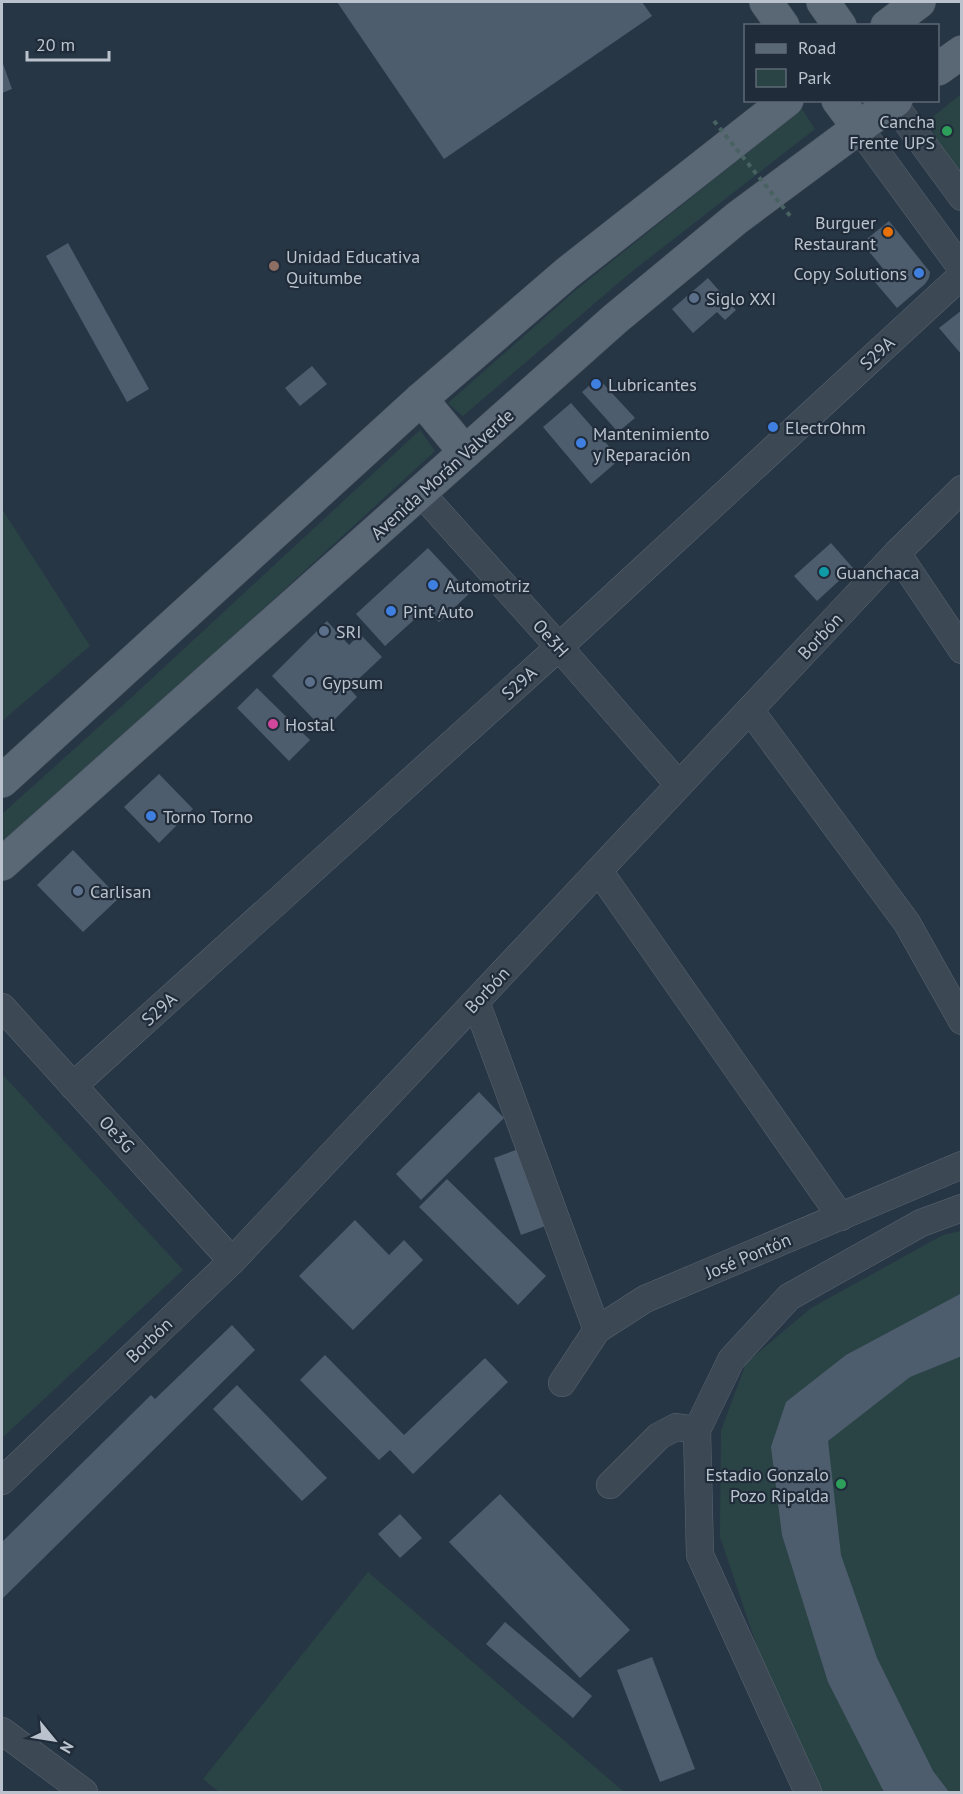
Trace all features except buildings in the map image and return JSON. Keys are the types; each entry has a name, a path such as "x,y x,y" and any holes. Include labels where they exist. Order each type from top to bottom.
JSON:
{"main road":[{"path":"766,2 782,24"},
{"path":"823,2 839,24"},
{"path":"890,24 919,2"},
{"path":"939,68 962,52"},
{"path":"2,781 421,399 567,273 785,102"},
{"path":"840,102 860,128"},
{"name":"Avenida Morán Valverde","path":"2,864 615,319 737,218 892,102"},
{"path":"421,399 465,452"}],"street":[{"path":"894,102 962,197"},
{"path":"860,128 962,269"},
{"name":"S29A","path":"73,1086 559,647 962,275"},
{"name":"Borbón","path":"2,1481 231,1261 897,554 962,489"},
{"name":"Oe3H","path":"421,493 679,785"},
{"path":"897,554 962,650"},
{"path":"750,710 907,922 962,1022"},
{"path":"599,871 842,1217"},
{"path":"476,1002 597,1330"},
{"name":"Oe3G","path":"2,1007 231,1261"},
{"name":"José Pontón","path":"562,1383 597,1330 645,1299 962,1165"},
{"path":"808,1792 700,1555 697,1430 731,1360 789,1297 921,1223 962,1208"},
{"path":"610,1485 659,1436 675,1427 697,1430"},
{"path":"2,1731 84,1792"}],"path":[{"path":"714,121 790,217"}],"green space":[{"name":"Cancha Frente UPS","path":"961,94 961,179 937,142 929,120"},
{"path":"802,109 815,129 630,273 463,416 448,403 576,290"},
{"path":"420,430 435,451 2,849 2,814"},
{"path":"2,509 90,646 2,721"},
{"path":"2,1074 183,1270 2,1438"},
{"name":"Estadio Gonzalo Pozo Ripalda","path":"961,1231 961,1792 819,1792 780,1715 720,1537 721,1431 746,1363 811,1308 943,1235"},
{"path":"368,1572 624,1792 219,1792 203,1779"}],"place":[{"name":"Cancha Frente UPS","path":"947,131"},
{"name":"Burguer Restaurant","path":"888,232"},
{"name":"Unidad Educativa Quitumbe","path":"274,266"},
{"name":"Copy Solutions","path":"919,273"},
{"name":"Siglo XXI","path":"694,298"},
{"name":"Lubricantes","path":"596,384"},
{"name":"ElectrOhm","path":"773,427"},
{"name":"Mantenimiento y Reparación","path":"581,443"},
{"name":"Guanchaca","path":"824,572"},
{"name":"Automotriz","path":"433,585"},
{"name":"Pint Auto","path":"391,611"},
{"name":"SRI","path":"324,631"},
{"name":"Gypsum","path":"310,682"},
{"name":"Hostal","path":"273,724"},
{"name":"Torno Torno","path":"151,816"},
{"name":"Carlisan","path":"78,891"},
{"name":"Estadio Gonzalo Pozo Ripalda","path":"841,1484"}]}
